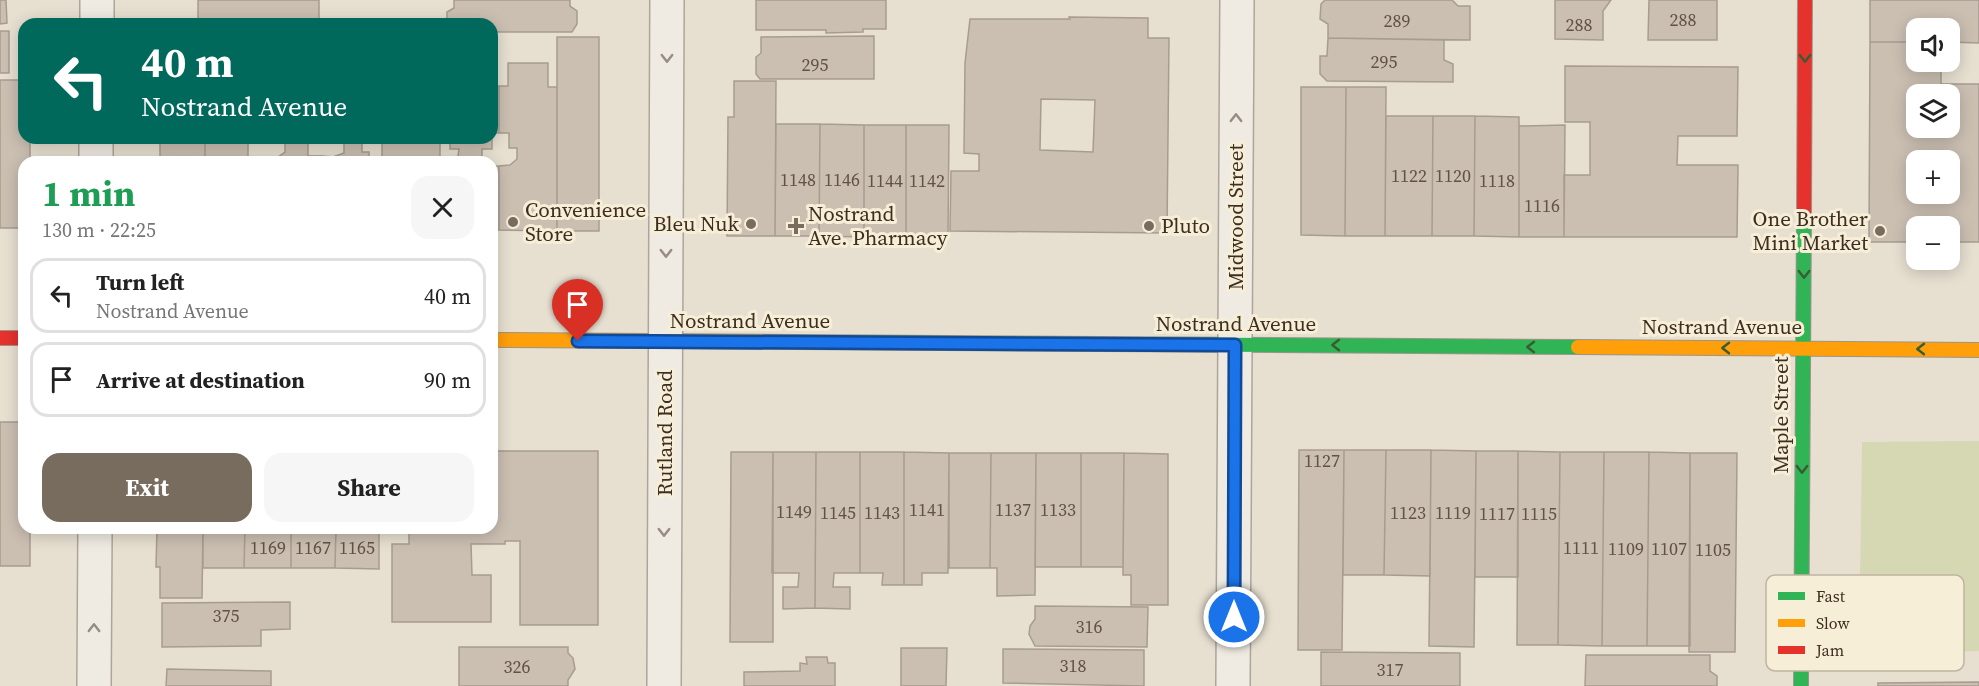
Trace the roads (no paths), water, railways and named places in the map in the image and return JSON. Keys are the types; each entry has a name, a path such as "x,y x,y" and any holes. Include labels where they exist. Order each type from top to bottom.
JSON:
{"main road":[{"name":"Maple Street","path":"1802,575 1805,0"},
{"path":"0,338 18,338"},
{"name":"Nostrand Avenue","path":"498,340 1979,350"},
{"name":"Maple Street","path":"1801,671 1801,686"}],"street":[{"path":"97,0 97,18"},
{"name":"Rutland Road","path":"664,686 667,0"},
{"name":"Midwood Street","path":"1233,686 1237,0"},
{"path":"94,686 95,534"}],"place":[{"name":"Convenience Store","path":"513,222"},
{"name":"Bleu Nuk","path":"751,224"},
{"name":"Nostrand Ave. Pharmacy","path":"796,226"},
{"name":"Pluto","path":"1149,226"},
{"name":"One Brother Mini Market","path":"1880,231"}]}
